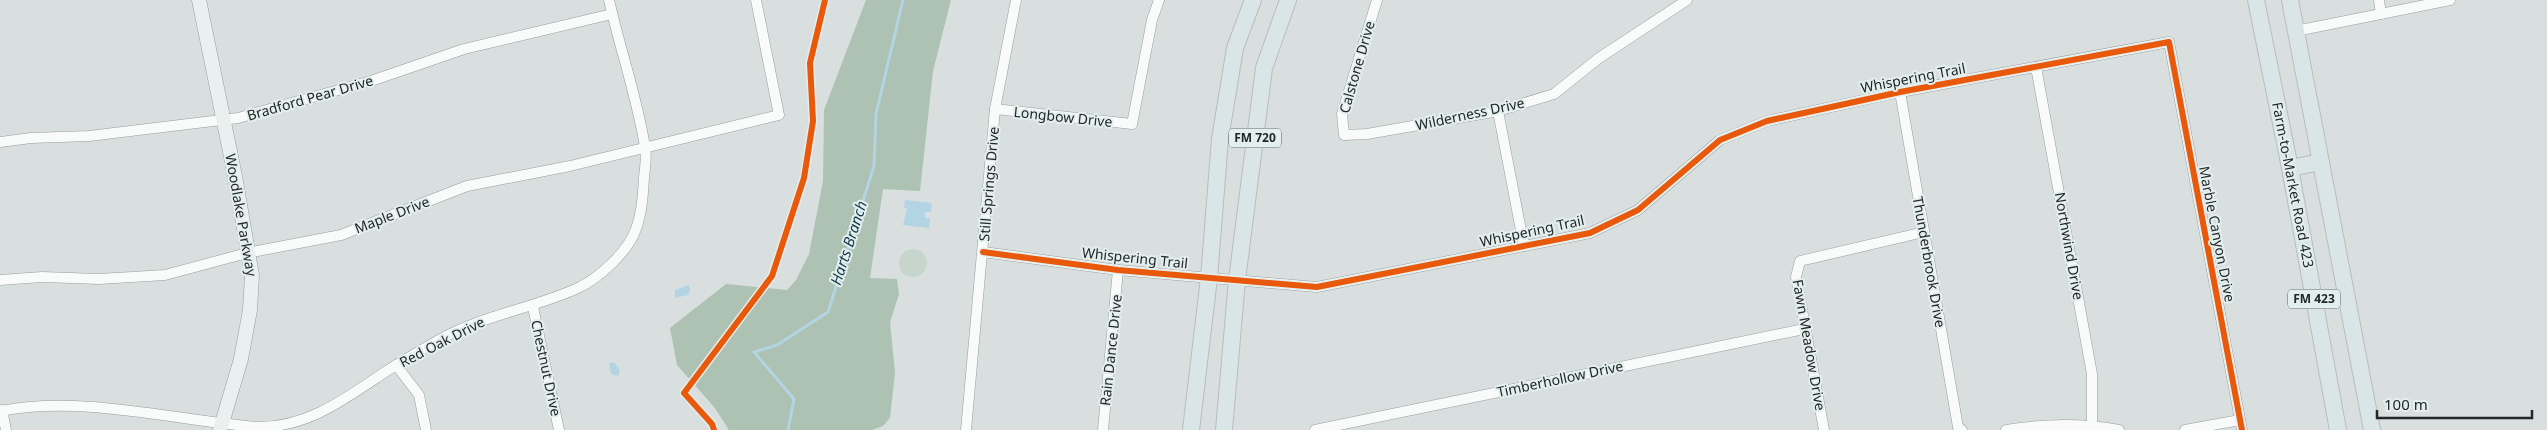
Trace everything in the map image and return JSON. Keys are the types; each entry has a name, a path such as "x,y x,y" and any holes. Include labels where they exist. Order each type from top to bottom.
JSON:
{"main road":[{"path":"1191,430 1209,278 1220,139 1235,48 1253,0"},
{"name":"FM 720","path":"1224,430 1237,280 1264,68 1288,0"},
{"name":"Farm-to-Market Road 423","path":"2256,0 2290,168 2338,430"},
{"name":"FM 423","path":"2290,0 2372,430"},
{"path":"2290,168 2321,162"}],"street":[{"name":"Woodlake Parkway","path":"199,0 235,176 252,275 250,310 241,359 221,427"},
{"name":"Red Oak Drive","path":"1,411 54,406 118,410 221,427 273,428 310,418 330,408 396,365 466,326 505,312 532,306 580,287 608,265 626,245 635,232 642,205 646,149 609,0"},
{"name":"Maple Drive","path":"0,280 42,276 99,279 165,275 247,254 341,235 467,186 646,149 779,115 756,0"},
{"name":"Still Springs Drive","path":"966,430 995,109 1016,0"},
{"name":"Longbow Drive","path":"995,109 1132,124 1152,20 1159,0"},
{"name":"Calstone Drive","path":"1344,135 1342,114 1377,0"},
{"path":"2379,0 2381,14"},
{"path":"2296,30 2450,0"},
{"name":"Wilderness Drive","path":"1344,135 1367,134 1498,111 1554,94 1598,58 1687,1"},
{"name":"Bradford Pear Drive","path":"0,142 89,136 238,118 371,81 464,49 612,14"},
{"name":"Whispering Trail","path":"983,252 1118,270 1317,287 1590,233 1638,210 1720,140 1767,121 1900,92 2169,42"},
{"name":"Marble Canyon Drive","path":"2169,42 2241,425"},
{"name":"Northwind Drive","path":"2036,67 2092,374 2092,425"},
{"name":"Thunderbrook Drive","path":"1900,92 1958,427 1962,430"},
{"path":"1498,111 1524,246"},
{"name":"Fawn Meadow Drive","path":"1824,430 1796,277 1800,261 1924,232"},
{"name":"Rain Dance Drive","path":"1103,430 1118,270"},
{"name":"Chestnut Drive","path":"532,306 559,430"},
{"name":"Timberhollow Drive","path":"1315,430 1804,329"},
{"path":"396,365 419,395 426,430"},
{"path":"1,411 6,430"},
{"path":"2006,430 2028,427 2092,425 2119,430"},
{"path":"2185,430 2241,425"}],"shaded area":[{"path":"913,249 923,253 927,263 923,273 913,277 903,273 899,263 903,253"}],"green space":[{"path":"866,0 951,0 933,71 920,191 883,189 870,278 897,279 899,294 890,322 895,373 890,418 883,426 872,430 729,430 714,407 677,365 670,328 726,284 787,290 796,280 809,254 823,181 824,110"}],"water":[{"path":"905,200 932,203 931,212 925,212 925,218 930,218 929,228 903,225 907,208 904,208"},
{"path":"689,285 688,295 675,298 675,290"},
{"path":"611,362 615,363 620,371 618,376 611,374 609,364"}],"waterway":[{"name":"Harts Branch","path":"788,430 794,399 754,352 777,345 828,312 874,166 876,114 903,0"}],"cycle path":[{"path":"714,430 712,424 684,393 772,276 804,178 813,121 810,63 825,0"},
{"path":"983,252 1118,270 1317,287 1590,233 1638,210 1720,140 1767,121 1900,92 2169,42 2242,430"}]}
